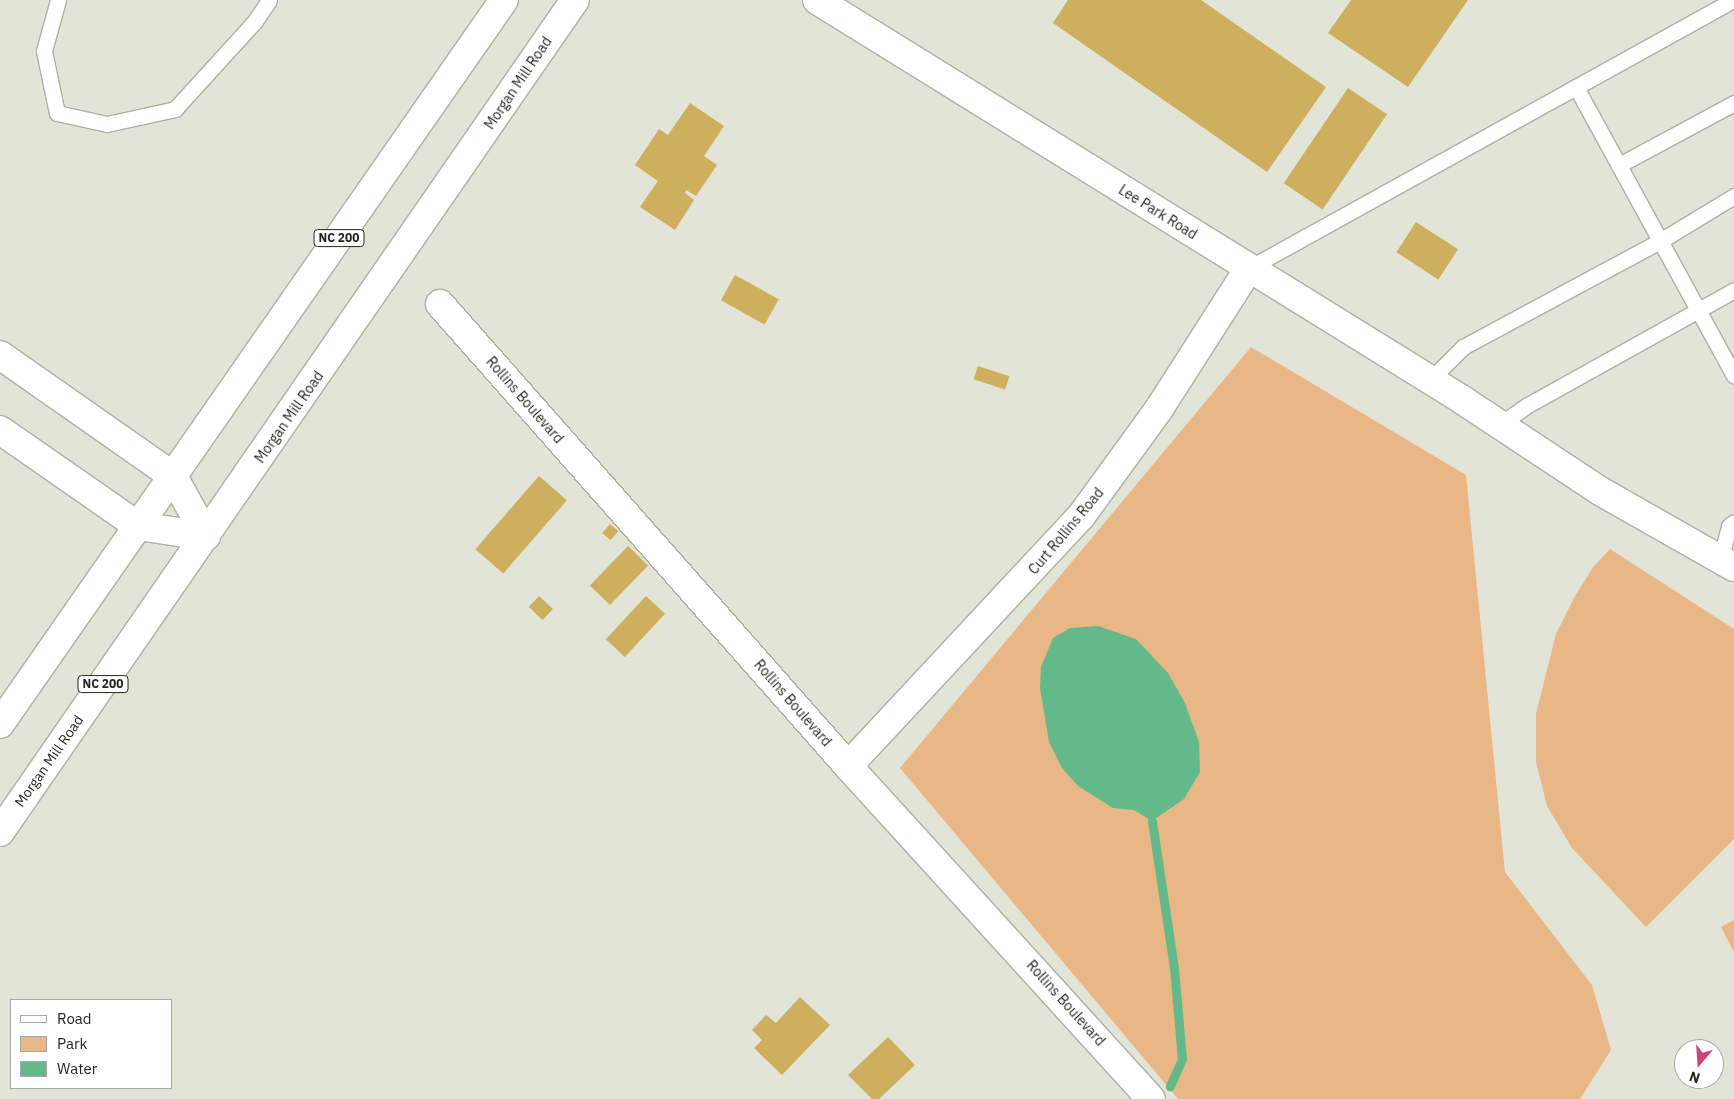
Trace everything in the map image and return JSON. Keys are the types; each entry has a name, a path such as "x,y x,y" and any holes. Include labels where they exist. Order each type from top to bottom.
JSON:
{"main road":[{"name":"NC 200","path":"0,724 504,0"},
{"name":"Morgan Mill Road","path":"0,832 575,0"},
{"name":"Lee Park Road","path":"817,0 1430,380 1600,491 1727,564"},
{"name":"Curt Rollins Road","path":"848,766 1082,515 1159,409 1250,268"},
{"name":"Rollins Boulevard","path":"440,304 848,766 1151,1099"},
{"path":"0,355 173,476 206,536"},
{"path":"0,430 138,526 206,536"}],"lane":[{"path":"58,0 44,51 57,113 107,124 176,109 255,20 269,0"},
{"path":"1250,268 1733,0"},
{"path":"1576,87 1734,376"},
{"path":"1619,165 1734,103"},
{"path":"1430,380 1463,347 1660,241 1734,196"},
{"path":"1499,425 1526,406 1734,290"},
{"path":"1727,564 1729,526 1734,522"}],"green space":[{"path":"1251,347 1466,475 1505,872 1592,985 1611,1050 1580,1099 1178,1099 900,768"},
{"path":"1610,549 1734,629 1734,839 1646,927 1572,848 1547,806 1536,762 1536,714 1556,634 1575,596 1594,566"},
{"path":"1734,920 1734,952 1721,927"}],"water":[{"path":"1098,626 1136,639 1168,673 1185,703 1199,742 1200,772 1184,799 1152,821 1134,810 1113,808 1078,786 1062,768 1049,742 1040,688 1041,667 1053,638 1070,628"}],"building":[{"path":"1068,0 1201,0 1326,87 1267,172 1053,23"},
{"path":"1351,0 1468,0 1408,87 1328,33"},
{"path":"1348,88 1387,114 1323,210 1284,183"},
{"path":"690,103 724,126 704,156 717,165 696,196 686,190 685,193 694,200 675,230 640,207 658,181 635,165 659,129 668,135"},
{"path":"1416,222 1458,249 1438,279 1396,252"},
{"path":"735,275 779,299 765,325 721,300"},
{"path":"978,366 1009,376 1005,390 974,379"},
{"path":"539,476 567,500 503,573 475,549"},
{"path":"610,524 618,531 610,540 602,533"},
{"path":"628,546 648,565 610,605 590,586"},
{"path":"539,596 553,609 543,620 529,607"},
{"path":"646,596 665,614 625,657 606,639"},
{"path":"800,997 830,1025 782,1075 754,1048 762,1040 752,1030 766,1015 776,1023"},
{"path":"888,1037 915,1065 879,1099 872,1099 848,1075"}],"waterway":[{"path":"1152,821 1174,968 1182,1059 1170,1086"}]}
